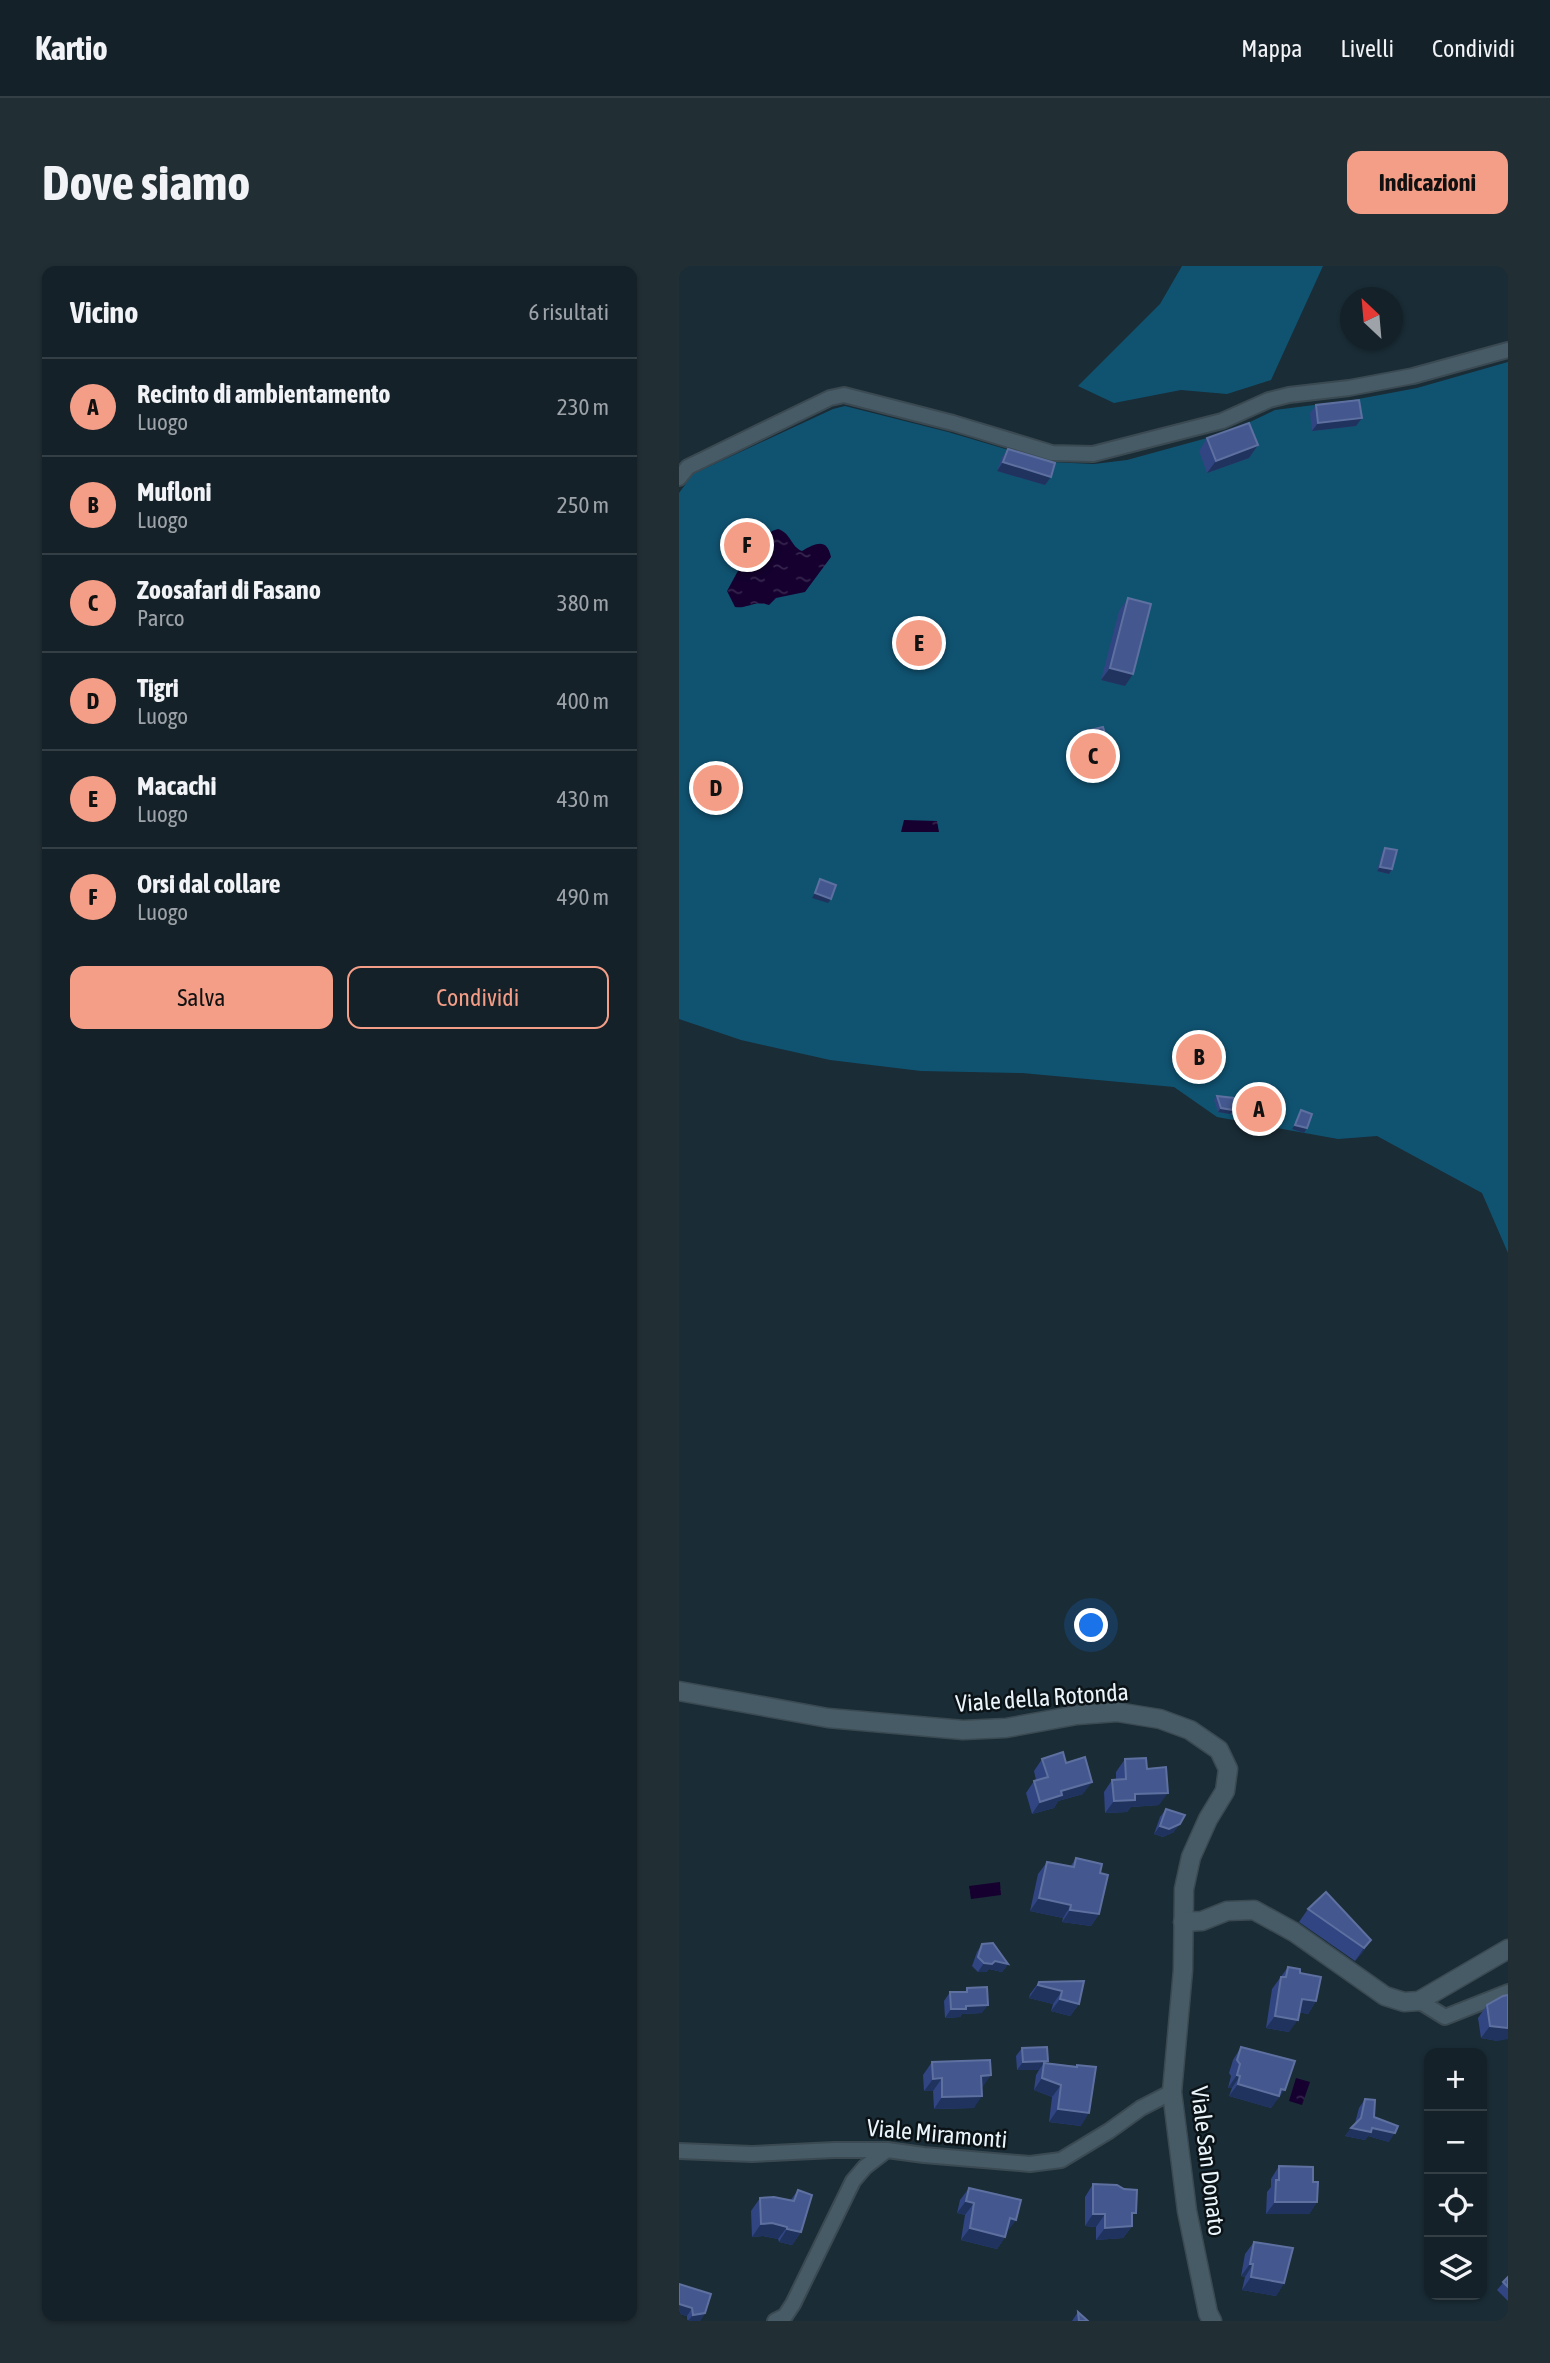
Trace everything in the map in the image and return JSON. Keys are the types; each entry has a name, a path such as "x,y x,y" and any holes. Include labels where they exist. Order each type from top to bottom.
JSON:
{"street":[{"path":"679,478 688,467 829,398 845,395 953,423 1052,453 1093,454 1222,421 1269,400 1413,376 1508,350"},
{"name":"Viale della Rotonda","path":"679,1691 817,1716 963,1730 1006,1728 1077,1715 1117,1712 1160,1719 1190,1730 1219,1750 1229,1769 1225,1791 1208,1819 1191,1857 1184,1889 1183,1922"},
{"path":"1183,1922 1202,1921 1227,1911 1254,1910 1294,1932 1385,1996 1404,2002 1419,2001 1508,1949"},
{"name":"Viale San Donato","path":"1183,1922 1183,1970 1172,2092 1187,2211 1208,2313 1212,2321"},
{"path":"1419,2001 1445,2017 1508,1992"},
{"name":"Viale Miramonti","path":"679,2151 752,2154 887,2150 1030,2164 1061,2160 1141,2108 1172,2092"},
{"path":"775,2321 785,2316 793,2304 853,2181 865,2167 887,2150"}],"shaded area":[{"path":"1182,266 1323,266 1271,380 1227,394 1181,390 1114,403 1078,386 1160,304"},
{"path":"1508,362 1508,1253 1482,1193 1377,1136 1338,1139 1217,1117 1174,1087 1022,1073 921,1071 830,1060 741,1040 679,1019 679,493 693,474 833,409 845,406 948,432 1049,462 1094,464 1127,460 1229,432 1275,410 1417,388"}],"water":[{"path":"778,529 786,534 798,549 802,551 820,544 827,547 831,557 805,592 776,598 769,605 759,603 735,607 727,591 746,556 761,546 772,531"},
{"path":"904,820 937,821 939,832 901,832"},
{"path":"1000,1882 1001,1895 971,1899 969,1886"},
{"path":"1296,2078 1310,2082 1302,2105 1289,2101"}],"building":[{"path":"1359,400 1362,418 1318,423 1316,405"},
{"path":"1249,423 1258,445 1216,461 1207,438"},
{"path":"1008,449 1055,463 1051,477 1003,462"},
{"path":"1128,598 1151,604 1133,674 1110,668"},
{"path":"1103,727 1110,750 1089,756 1082,732"},
{"path":"1385,848 1397,850 1392,869 1380,867"},
{"path":"820,879 836,885 831,899 815,893"},
{"path":"1217,1096 1234,1098 1233,1110 1221,1108"},
{"path":"1301,1110 1312,1114 1307,1128 1295,1125"},
{"path":"1063,1752 1066,1763 1085,1757 1092,1782 1061,1791 1062,1795 1040,1802 1034,1781 1048,1777 1042,1759"},
{"path":"1146,1758 1147,1769 1166,1767 1168,1793 1135,1794 1135,1800 1114,1801 1112,1780 1126,1779 1125,1759"},
{"path":"1166,1809 1185,1815 1180,1824 1169,1829 1160,1826"},
{"path":"1076,1858 1102,1864 1100,1873 1108,1875 1099,1914 1070,1910 1071,1905 1039,1898 1047,1862 1074,1867"},
{"path":"1326,1892 1371,1940 1364,1948 1308,1909"},
{"path":"993,1943 1008,1964 995,1961 992,1964 984,1963 978,1957 982,1944"},
{"path":"1288,1967 1300,1969 1300,1973 1321,1977 1316,2001 1302,1999 1298,2020 1275,2016 1281,1977 1286,1977"},
{"path":"1084,1981 1079,2004 1060,1999 1062,1991 1038,1985 1039,1982"},
{"path":"987,1987 988,2005 951,2009 950,1992 967,1992 967,1988"},
{"path":"1508,1995 1508,2028 1490,2026 1487,2005"},
{"path":"1047,2047 1048,2061 1023,2062 1022,2048"},
{"path":"1241,2047 1295,2061 1285,2090 1281,2089 1279,2096 1238,2084 1240,2064 1237,2060"},
{"path":"990,2060 991,2075 981,2076 982,2096 942,2097 942,2078 933,2079 932,2062"},
{"path":"1044,2063 1096,2067 1089,2113 1058,2109 1061,2085 1042,2078"},
{"path":"1365,2099 1375,2100 1374,2117 1398,2126 1395,2133 1372,2128 1371,2132 1351,2128 1361,2118"},
{"path":"1279,2166 1313,2167 1313,2182 1318,2182 1317,2202 1275,2202"},
{"path":"1093,2184 1117,2185 1124,2189 1137,2190 1136,2213 1132,2213 1132,2226 1105,2228 1105,2214 1093,2214"},
{"path":"969,2188 1021,2200 1016,2220 1010,2218 1005,2237 970,2228 974,2203 966,2201"},
{"path":"798,2190 812,2195 801,2232 772,2223 761,2224 760,2198 774,2197 794,2201"},
{"path":"1254,2242 1293,2248 1284,2283 1251,2277 1253,2264 1250,2264"},
{"path":"679,2284 711,2294 705,2313 693,2315 692,2308 679,2304"},
{"path":"1078,2312 1088,2321 1079,2321"}],"place":[{"name":"Orsi dal collare","path":"747,545"},
{"name":"Macachi","path":"919,643"},
{"name":"Zoosafari di Fasano","path":"1093,756"},
{"name":"Tigri","path":"716,788"},
{"name":"Mufloni","path":"1199,1057"},
{"name":"Recinto di ambientamento","path":"1259,1109"}]}
